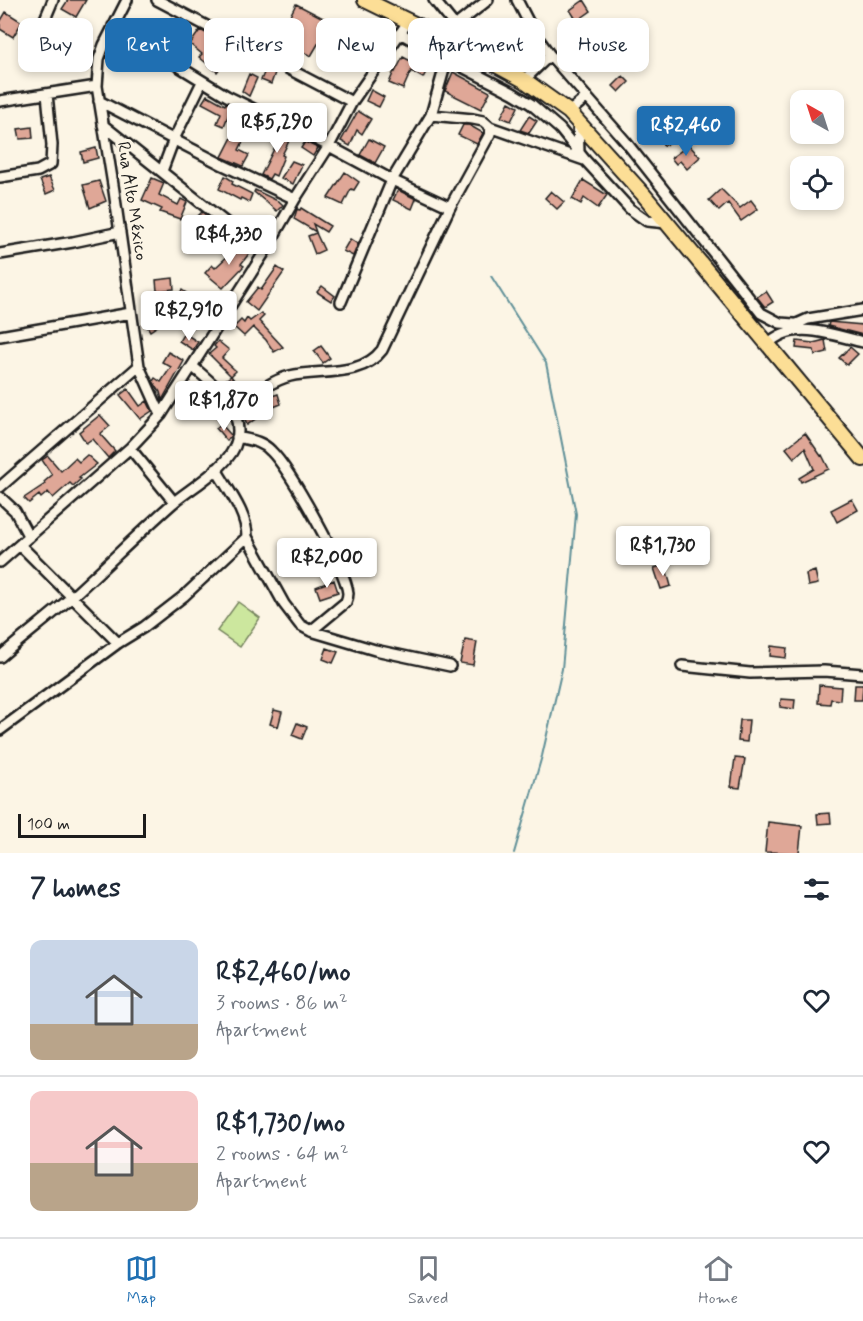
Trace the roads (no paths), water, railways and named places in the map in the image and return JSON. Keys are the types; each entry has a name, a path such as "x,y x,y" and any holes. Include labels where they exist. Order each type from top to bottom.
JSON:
{"main road":[{"path":"365,0 408,29"},
{"path":"509,72 524,80 574,117 652,205 863,459"}],"street":[{"path":"45,18 53,0"},
{"name":"Rua Alto México","path":"117,18 127,0"},
{"path":"157,0 352,102"},
{"path":"465,18 488,0"},
{"path":"517,0 533,31 550,55 626,142 764,316 780,323 794,324"},
{"path":"433,1 448,18"},
{"path":"0,562 130,448 161,415 264,253 352,102 404,27 408,30"},
{"name":"Rua Alto México","path":"105,45 99,59 97,86 139,366 161,415"},
{"path":"524,80 550,55"},
{"path":"186,72 392,180 450,207"},
{"path":"341,302 392,180 431,116 443,72"},
{"path":"472,72 513,93 561,129 582,157 637,216 646,221 667,223"},
{"path":"162,171 174,139 202,82"},
{"path":"0,101 97,86"},
{"path":"0,177 38,171 51,164 52,145 47,94"},
{"path":"582,157 574,117 587,97"},
{"path":"99,101 295,198"},
{"path":"431,116 483,121 490,127 582,157"},
{"path":"103,125 264,253"},
{"path":"234,410 279,380 290,376 350,369 376,357 394,327 450,207 488,140 490,127"},
{"path":"652,205 666,193"},
{"path":"0,254 120,232"},
{"path":"690,250 704,241"},
{"path":"767,344 794,324 808,319 863,310"},
{"path":"0,336 131,313"},
{"path":"784,333 807,331 863,342"},
{"path":"0,487 139,366"},
{"path":"0,657 73,596 174,502 216,469 230,453 237,437 234,410 217,388 192,366"},
{"path":"237,437 256,441 272,451 298,489 327,542 345,582 348,596 346,602 311,630"},
{"path":"130,448 174,502"},
{"path":"216,469 238,507 247,528 247,537 284,604 300,625 375,650 450,666"},
{"path":"0,497 15,512 29,537"},
{"path":"0,730 184,596 247,537"},
{"path":"20,545 118,643"},
{"path":"682,666 750,673 824,671 863,674"}],"waterway":[{"path":"491,276 546,363 576,514 562,669 542,756 514,853"}]}
